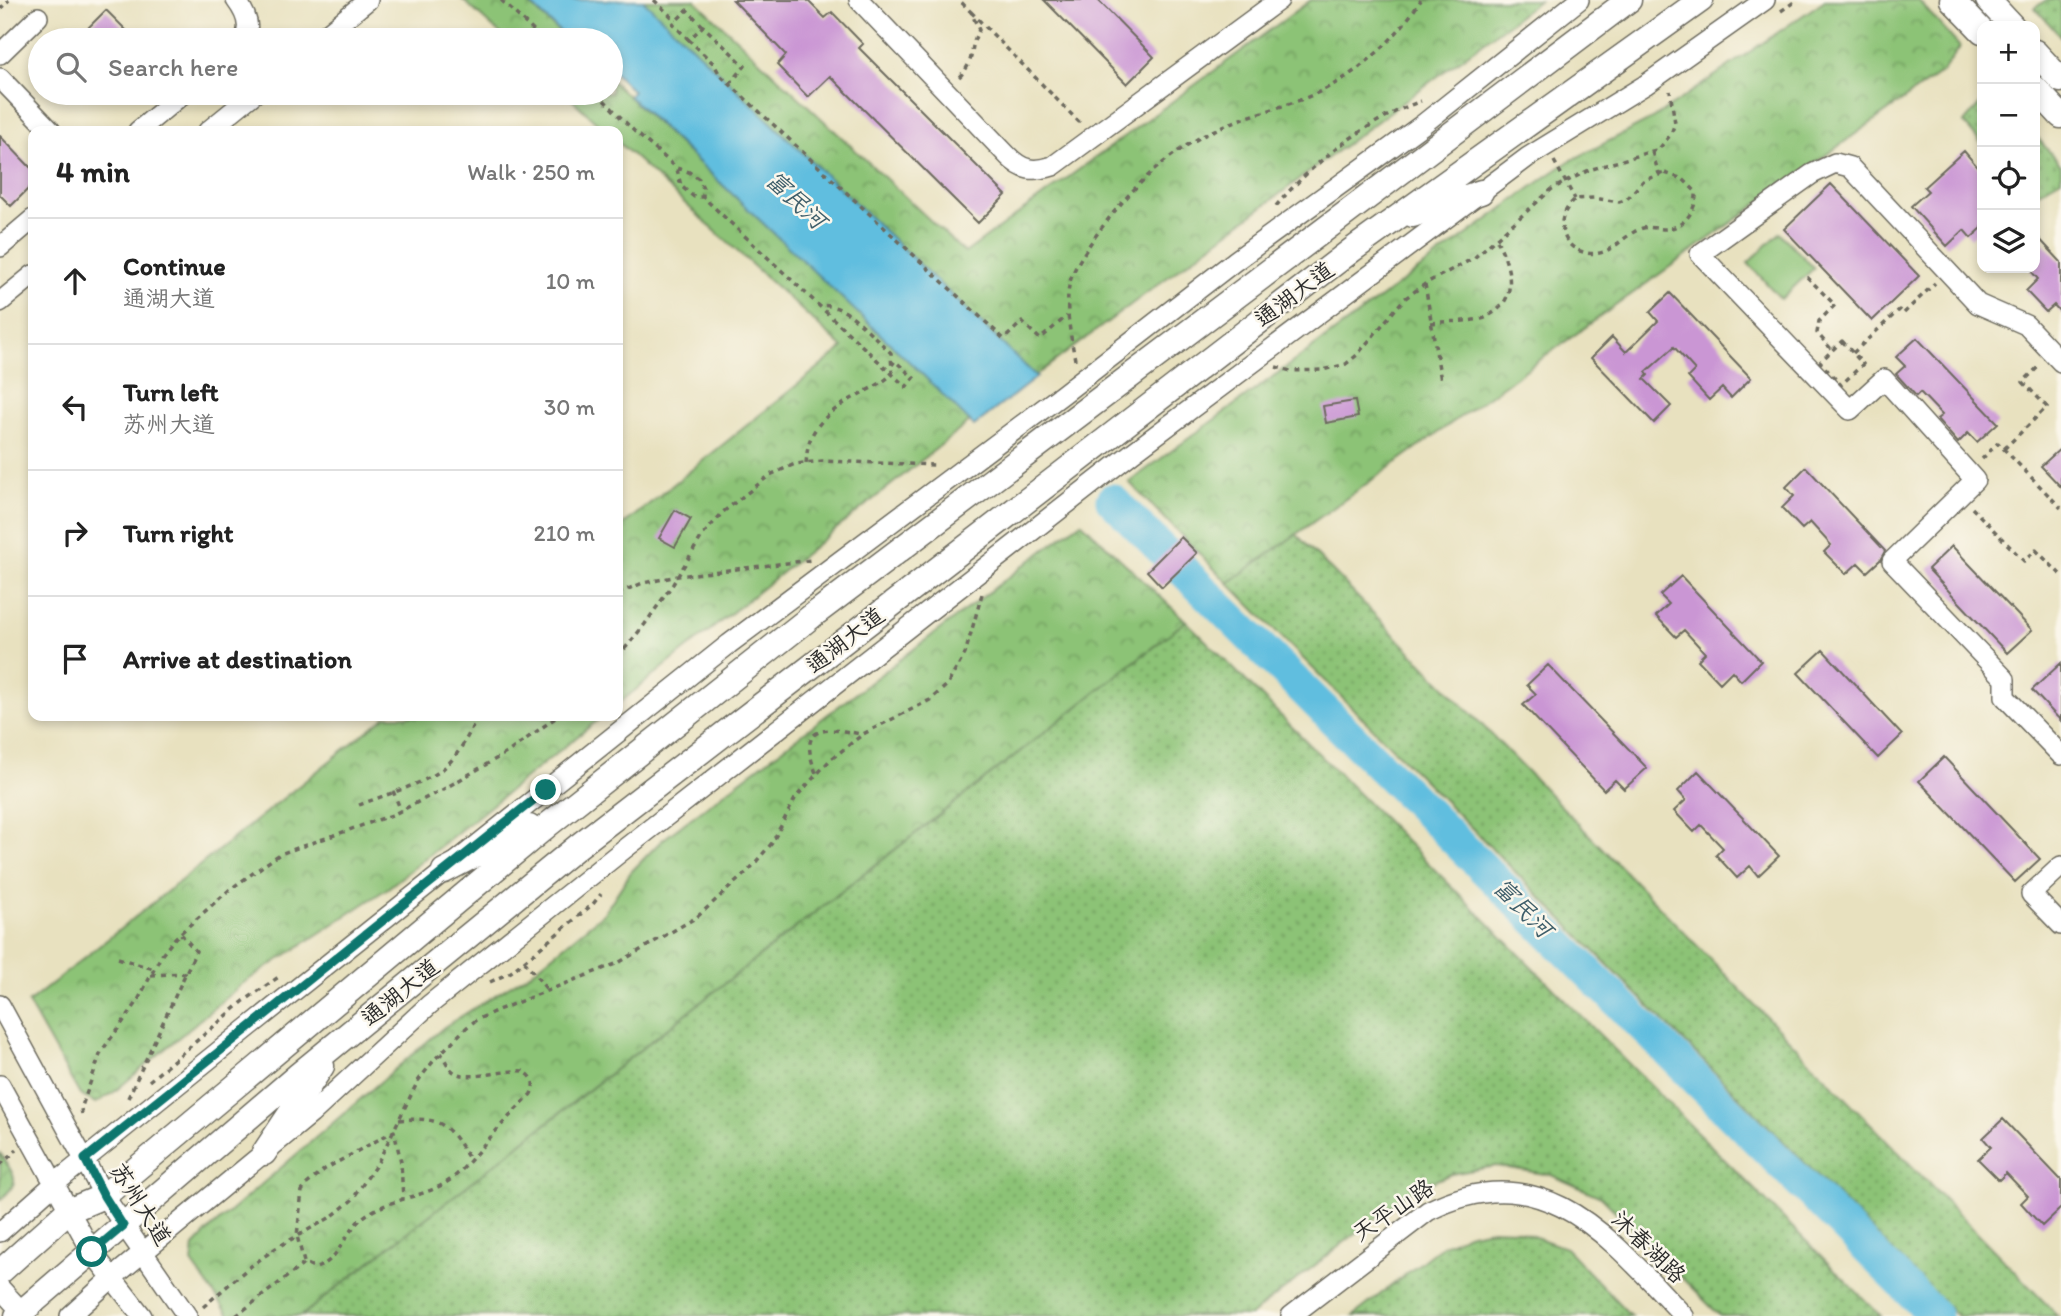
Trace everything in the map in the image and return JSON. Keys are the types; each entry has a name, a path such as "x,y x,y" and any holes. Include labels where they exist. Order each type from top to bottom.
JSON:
{"main road":[{"path":"1574,40 1604,0"},
{"name":"通湖大道","path":"0,1272 68,1212 104,1196 574,804 822,608 1629,0"},
{"name":"通湖大道","path":"19,1314 339,1042 577,847 1090,449 1389,223 1701,0"},
{"path":"1952,0 1977,26"},
{"path":"1988,0 2007,21"},
{"path":"2040,57 2061,80"},
{"path":"2040,94 2061,117"},
{"path":"1389,223 1481,192"},
{"path":"444,871 574,804"},
{"path":"264,1153 339,1042"}],"street":[{"path":"236,0 244,11 248,28"},
{"path":"334,28 368,0"},
{"path":"859,0 1018,166 1030,171 1053,166 1279,0"},
{"path":"0,1231 85,1159 729,644 1063,394 1235,261 1422,125 1579,0"},
{"path":"70,1316 354,1076 429,1005 633,841 1132,453 1528,157 1645,85 1765,0"},
{"path":"0,54 38,17"},
{"path":"0,78 46,126"},
{"path":"144,126 169,105"},
{"path":"214,126 240,105"},
{"path":"2057,358 2026,326 2012,317 1978,304 1850,167 1835,163 1812,174 1700,254 1850,410 1884,379 1975,480 1892,561 2005,679 2005,697 2061,755"},
{"path":"0,247 28,223"},
{"path":"0,302 28,279"},
{"path":"2061,866 2031,894 2061,925"},
{"name":"苏州大道","path":"0,1004 104,1196 142,1253 195,1312"},
{"path":"0,1085 92,1252 142,1316"},
{"path":"172,1139 194,1165"},
{"name":"天平山路","path":"1291,1316 1399,1231 1450,1200 1468,1195 1514,1192 1559,1204 1574,1217"},
{"name":"天平山路","path":"1310,1316 1424,1226 1445,1214 1469,1207 1514,1203 1574,1217"},
{"name":"沐春湖路","path":"1574,1217 1668,1316"},
{"name":"沐春湖路","path":"1574,1217 1621,1251 1684,1316"},
{"path":"0,1288 19,1314"}],"path":[{"path":"0,9 9,0"},
{"path":"501,0 530,28"},
{"path":"654,0 676,21"},
{"path":"959,0 1093,136"},
{"path":"1076,365 1068,316 1069,285 1077,264 1101,228 1136,186 1170,156 1217,129 1301,100 1340,81 1386,44 1421,0"},
{"path":"730,84 745,66 687,10 673,24 714,64 720,75 1004,339 1022,322 1040,339 1068,316"},
{"path":"944,90 971,62 972,42 979,30 971,12"},
{"path":"689,40 702,26"},
{"path":"1268,365 1291,372 1324,370 1346,364 1357,355 1404,299 1425,284 1474,258 1530,207 1565,182 1589,170 1652,152 1666,142 1675,123 1670,91"},
{"path":"609,105 677,169 690,172 699,179 703,197"},
{"path":"1652,152 1659,174"},
{"path":"1552,157 1575,199"},
{"path":"677,169 681,186 694,197 703,197 906,387 914,378 895,361 892,365"},
{"path":"1659,174 1675,175 1691,185 1696,192 1694,210 1675,227 1642,228 1606,251 1587,254 1568,244 1562,229 1567,206 1575,199 1594,198 1619,202 1627,199 1644,180 1659,174"},
{"path":"1431,323 1484,318 1506,300 1509,273 1506,258 1496,240"},
{"path":"1853,353 1899,310 1903,314 1947,272"},
{"path":"1807,277 1835,305 1819,321 1817,333 1832,350"},
{"path":"1425,284 1441,381"},
{"path":"806,463 809,441 830,414 881,384 892,374 891,353 850,316 828,304 818,306"},
{"path":"1842,341 1863,363 1840,385 1819,362 1832,350 1842,341"},
{"path":"2004,449 2047,407 2024,382 2057,358"},
{"path":"1968,472 1998,443 2061,508"},
{"path":"623,651 645,624 702,536 723,512 769,475 794,464 822,461 945,465"},
{"path":"1959,495 2024,561 2036,550 2061,575"},
{"path":"623,591 643,583 678,576 806,559 821,561"},
{"path":"195,1312 247,1269 331,1217 352,1200 378,1162 418,1081 441,1053 476,1020 618,963 697,917 748,870 772,843 796,797 816,774 863,734 930,700 947,685 965,654 984,587"},
{"path":"359,805 434,775 444,768 467,739 476,721"},
{"path":"84,1122 81,1109 102,1052 136,1004 161,956 180,933 229,890 280,855 401,811 443,790 508,752 551,721"},
{"path":"816,774 809,752 811,740 816,734 823,730 836,730 863,734"},
{"path":"394,792 401,811"},
{"path":"128,1098 196,951 180,933"},
{"path":"118,958 154,969"},
{"path":"524,961 548,991"},
{"path":"151,975 186,973"},
{"path":"394,1131 325,1169 302,1191 297,1236 305,1263 316,1268 325,1265 359,1221 372,1211 450,1180 531,1094 535,1084 523,1071 457,1074 441,1053"},
{"path":"399,1120 432,1120 441,1123 452,1133 470,1160"},
{"path":"394,1131 401,1163 404,1200"},
{"path":"236,1316 305,1263"}],"green space":[{"path":"463,0 525,0 555,28 494,28"},
{"path":"630,0 695,0 965,253 1311,0 1540,0 1035,376"},
{"path":"1825,0 1918,0 1960,47 1942,72 1228,583 1129,482 1547,176 1568,162 1652,119"},
{"path":"2046,0 2058,0 2061,3 2061,37 2035,8"},
{"path":"623,91 972,420 623,700 623,525 843,348 623,147 623,126 601,126 578,105 623,105"},
{"path":"1977,108 1977,138 1964,123"},
{"path":"2040,141 2061,165 2061,179 2040,191"},
{"path":"1780,233 1814,268 1781,299 1748,263"},
{"path":"1081,522 1186,621 301,1316 230,1316 192,1263 194,1246 211,1228 444,1027 532,972 604,913 631,872 661,841"},
{"path":"1296,534 2058,1316 1957,1316 1228,583"},
{"path":"1186,621 1881,1316 1720,1316 1601,1197 1551,1175 1496,1166 1451,1174 1410,1191 1250,1316 301,1316"},
{"path":"380,721 597,721 388,888 242,984 114,1092 96,1103 80,1095 28,1003"},
{"path":"0,1152 12,1172 14,1182 0,1200"},
{"path":"1492,1229 1516,1230 1566,1248 1631,1316 1353,1316 1443,1245 1470,1233"}],"water":[{"path":"526,0 643,0 1037,377 974,426 629,96 633,91 623,81 623,28 556,28"}],"building":[{"path":"733,0 807,0 825,18 832,12 863,44 859,48 1006,195 978,223 830,76 808,97 777,65 786,55"},
{"path":"1044,0 1098,0 1154,57 1127,84"},
{"path":"106,10 124,28 88,28"},
{"path":"0,136 28,165 28,189 11,206 0,195"},
{"path":"1964,151 1977,166 1977,233 1971,238 1964,230 1947,246 1911,206 1928,191 1924,187"},
{"path":"1831,184 1919,276 1872,321 1784,229"},
{"path":"2040,239 2061,262 2061,313 2054,305 2046,312 2026,291 2038,279 2033,273 2040,273"},
{"path":"1670,293 1751,378 1731,398 1722,388 1709,400 1688,377 1695,370 1674,347 1646,372 1648,375 1644,379 1671,406 1654,423 1591,358 1612,337 1626,352 1658,321 1650,312"},
{"path":"1917,338 1998,423 1977,442 1968,433 1958,443 1937,419 1942,415 1920,392 1916,396 1896,374 1905,366 1896,357"},
{"path":"1355,401 1358,417 1326,423 1323,406"},
{"path":"2061,448 2061,487 2041,466"},
{"path":"1806,467 1885,551 1867,572 1858,563 1846,574 1824,552 1831,545 1810,522 1802,529 1782,508 1794,496 1786,487"},
{"path":"675,510 691,519 675,547 659,538"},
{"path":"1181,537 1197,553 1162,587 1147,571"},
{"path":"1952,546 2032,630 2007,653 1928,569"},
{"path":"1681,576 1761,661 1741,681 1732,671 1720,683 1698,660 1705,653 1684,630 1676,637 1656,616 1669,604 1660,595"},
{"path":"1823,650 1902,735 1878,758 1798,673"},
{"path":"2061,663 2061,721 2032,690"},
{"path":"1548,665 1647,768 1624,789 1615,780 1604,790 1523,705 1536,694 1527,685"},
{"path":"1944,757 2040,859 2015,882 1919,781"},
{"path":"1698,771 1779,856 1758,876 1750,866 1737,878 1716,855 1723,848 1701,825 1694,832 1674,811 1686,800 1678,791"},
{"path":"2003,1119 2061,1180 2061,1208 2042,1226 2021,1203 2028,1196 2006,1173 1999,1180 1978,1159 1991,1147 1983,1138"}],"waterway":[{"name":"富民河","path":"1112,500 1935,1316"}],"route":[{"path":"92,1252 123,1226 85,1159 546,790"}]}
